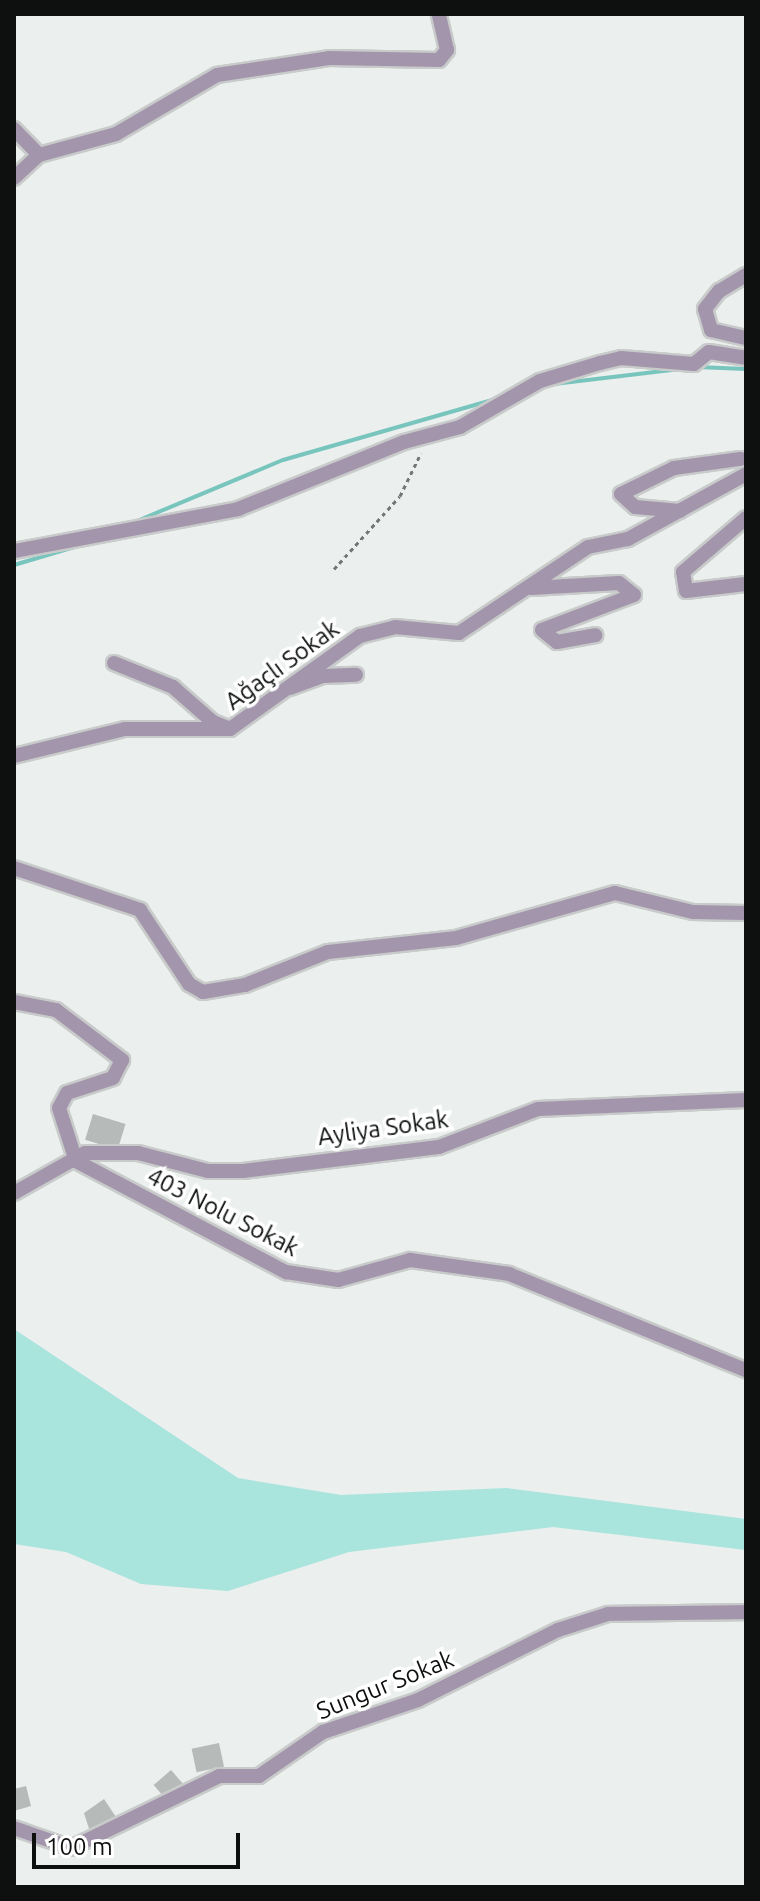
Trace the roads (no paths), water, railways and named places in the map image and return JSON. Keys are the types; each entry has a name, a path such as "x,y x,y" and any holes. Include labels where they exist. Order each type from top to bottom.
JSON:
{"street":[{"path":"14,178 39,155 116,134 217,75 329,58 439,60 447,50 439,14"},
{"path":"14,129 39,155"},
{"path":"746,275 719,291 705,309 711,330 746,338"},
{"path":"14,551 238,509 460,427 540,381 600,363 621,358 694,364 709,352 746,358"},
{"path":"729,480 743,456"},
{"path":"680,511 635,507 621,494 674,468 743,456"},
{"path":"523,589 588,547 628,539 729,480 746,474"},
{"path":"746,518 683,572 686,591 746,584"},
{"path":"523,589 559,581 619,583 634,595 542,630 557,642 595,635"},
{"name":"Ağaçlı Sokak","path":"14,756 125,729 230,729 324,656 377,627 434,626 459,633 523,589"},
{"path":"114,663 173,687 213,722 230,729"},
{"path":"278,693 323,676 356,675"},
{"path":"14,868 140,910 189,984 203,992 245,985 328,952 456,938 615,893 693,912 746,913"},
{"path":"14,1002 56,1010 122,1060 113,1078 67,1093 59,1108 76,1161"},
{"name":"Ayliya Sokak","path":"14,1193 76,1161 85,1153 138,1153 208,1171 243,1171 439,1147 538,1109 746,1100"},
{"name":"403 Nolu Sokak","path":"76,1161 286,1272 338,1280 410,1260 509,1274 746,1370"},
{"name":"Sungur Sokak","path":"14,1828 71,1848 219,1776 259,1776 323,1732 418,1700 558,1630 608,1614 746,1612"}],"waterway":[{"path":"697,367 746,369"},
{"path":"554,384 680,369"},
{"path":"137,521 283,460 499,398"},
{"path":"14,565 81,545"}]}
